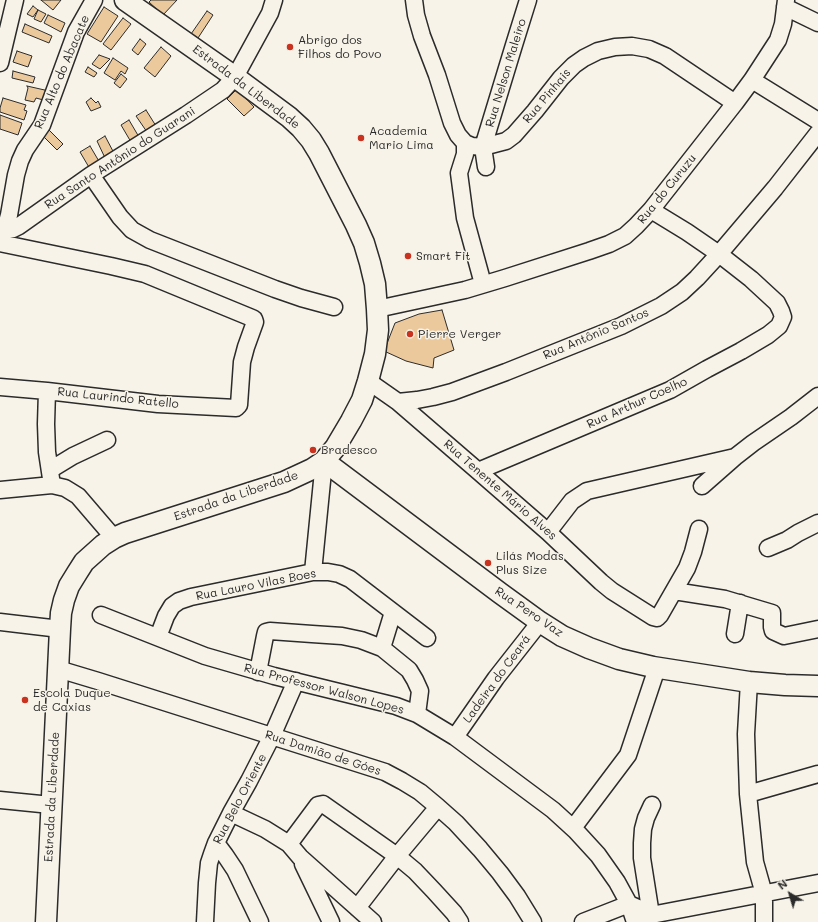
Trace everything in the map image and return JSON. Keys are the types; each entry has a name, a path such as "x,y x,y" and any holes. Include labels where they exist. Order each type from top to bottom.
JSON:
{"main road":[{"name":"Estrada da Liberdade","path":"46,922 61,613 69,586 84,562 103,545 114,538 125,533 284,482 300,476 324,460 334,448 362,400 375,354 378,330 375,284 364,243 311,140 289,117 125,0"},
{"name":"Rua Pero Vaz","path":"324,460 493,588 562,636 619,659 657,668 749,682 818,686"}],"street":[{"path":"0,63 15,0"},
{"name":"Rua Alto do Abacate","path":"1,234 9,215 20,161 25,150 42,126 76,32 94,0"},
{"name":"Rua Santo Antônio do Guarani","path":"1,234 19,226 91,175 210,100 223,90 234,77 270,13 274,0"},
{"path":"414,0 416,15 422,36 437,75 452,123 465,148 459,173 465,218 484,284"},
{"name":"Rua Nelson Maleiro","path":"483,146 528,0"},
{"path":"786,4 818,23"},
{"name":"Rua do Curuzu","path":"377,309 464,290 548,265 609,244 625,236 651,210 735,104 752,80 778,40 783,24 786,4"},
{"name":"Rua Pinhais","path":"465,148 506,141 514,135 535,111 561,78 584,58 598,51 615,47 632,46 648,49 665,56 735,104"},
{"path":"752,80 818,121"},
{"name":"Rua Antônio Santos","path":"398,402 417,400 452,392 621,326 661,306 682,292 719,254 775,188 818,133"},
{"path":"483,146 486,167"},
{"path":"91,175 120,217 132,230 150,240 275,289 334,307"},
{"path":"651,210 719,254"},
{"name":"Rua Laurindo Ratello","path":"0,387 158,404 236,408 239,404 242,362 254,322 252,318 145,274 111,266 1,234"},
{"name":"Rua Arthur Coelho","path":"478,471 670,390 741,351 768,335 779,326 783,317 777,303 751,279 719,254"},
{"name":"Rua Tenente Mário Alves","path":"368,381 398,402 548,532 612,591 656,618 660,615 674,591"},
{"path":"47,391 46,424 51,478 78,496 114,538"},
{"path":"702,486 753,443 797,413 818,396"},
{"path":"0,490 51,478 73,456 107,440"},
{"path":"548,532 572,501 587,490 735,457"},
{"path":"313,572 324,460"},
{"path":"768,548 787,540 798,532 818,523"},
{"path":"699,529 687,568 674,591 724,599 772,613 773,631 784,636 818,629"},
{"name":"Rua Lauro Vilas Boes","path":"158,637 166,616 172,606 179,601 191,597 313,572 328,572 339,574 350,579 427,638"},
{"path":"735,634 740,603"},
{"path":"382,648 393,612"},
{"name":"Rua Professor Walson Lopes","path":"101,614 206,656 258,672 396,706 417,714 455,737 553,810 573,828 598,855 617,882 630,904 635,922"},
{"path":"0,622 60,629"},
{"name":"Ladeira do Ceará","path":"455,737 496,678 540,622"},
{"path":"258,672 266,632 270,631 342,636 361,640 382,648 409,670 420,691 417,714"},
{"path":"573,828 628,755 657,668"},
{"name":"Rua Damião de Góes","path":"58,669 98,680 385,772 402,781 420,792 438,807 480,849 517,896 533,922"},
{"name":"Rua Belo Oriente","path":"205,922 209,864 216,843 272,736 296,681"},
{"path":"749,682 746,734 748,794 755,862 764,894 764,922"},
{"path":"748,794 818,774"},
{"path":"0,800 51,805"},
{"path":"289,844 318,805 323,804 397,856 415,871 454,913 460,922"},
{"path":"647,918 642,843 643,829 652,806"},
{"path":"357,908 397,856 438,807"},
{"path":"231,813 265,829 289,844 300,857 373,922"},
{"path":"216,843 235,870 260,922"},
{"path":"300,857 327,915"},
{"path":"647,918 818,883"},
{"path":"327,915 340,893"},
{"path":"583,922 630,904 647,918"}],"building":[{"path":"41,0 61,0 53,10"},
{"path":"151,0 177,0 163,15 149,2"},
{"path":"33,6 38,10 33,17 27,14"},
{"path":"104,7 118,16 101,42 87,34"},
{"path":"38,10 46,14 41,22 34,19"},
{"path":"207,11 213,15 198,38 191,34"},
{"path":"48,15 65,23 61,32 44,23"},
{"path":"123,18 131,24 111,50 103,44"},
{"path":"25,24 52,36 49,43 22,32"},
{"path":"140,39 146,44 138,55 132,50"},
{"path":"161,47 171,56 155,77 144,68"},
{"path":"17,51 32,56 28,67 13,62"},
{"path":"99,55 110,59 100,69 92,64"},
{"path":"113,58 128,68 125,74 121,71 115,80 104,73"},
{"path":"88,67 97,73 94,77 85,72"},
{"path":"13,71 35,77 33,83 12,78"},
{"path":"121,74 127,79 120,88 114,83"},
{"path":"27,86 49,91 47,101 36,98 34,102 25,100 28,88"},
{"path":"237,89 254,107 244,116 227,99"},
{"path":"3,98 26,105 24,110 27,111 24,120 0,112"},
{"path":"91,98 96,103 98,101 101,107 91,111 86,102"},
{"path":"146,110 156,126 147,132 136,116"},
{"path":"0,115 22,123 18,135 0,129"},
{"path":"129,120 139,137 131,142 121,125"},
{"path":"49,130 63,144 57,150 43,136"},
{"path":"105,136 115,155 106,160 97,141"},
{"path":"90,146 100,163 90,169 80,152"},
{"path":"442,310 454,350 434,358 433,368 406,361 384,351 395,323 419,314"}],"place":[{"name":"Abrigo dos Filhos do Povo","path":"290,47"},
{"name":"Academia Mario Lima","path":"361,138"},
{"name":"Smart Fit","path":"408,256"},
{"name":"Pierre Verger","path":"410,334"},
{"name":"Bradesco","path":"313,450"},
{"name":"Lilás Modas Plus Size","path":"488,563"},
{"name":"Escola Duque de Caxias","path":"25,700"}]}
